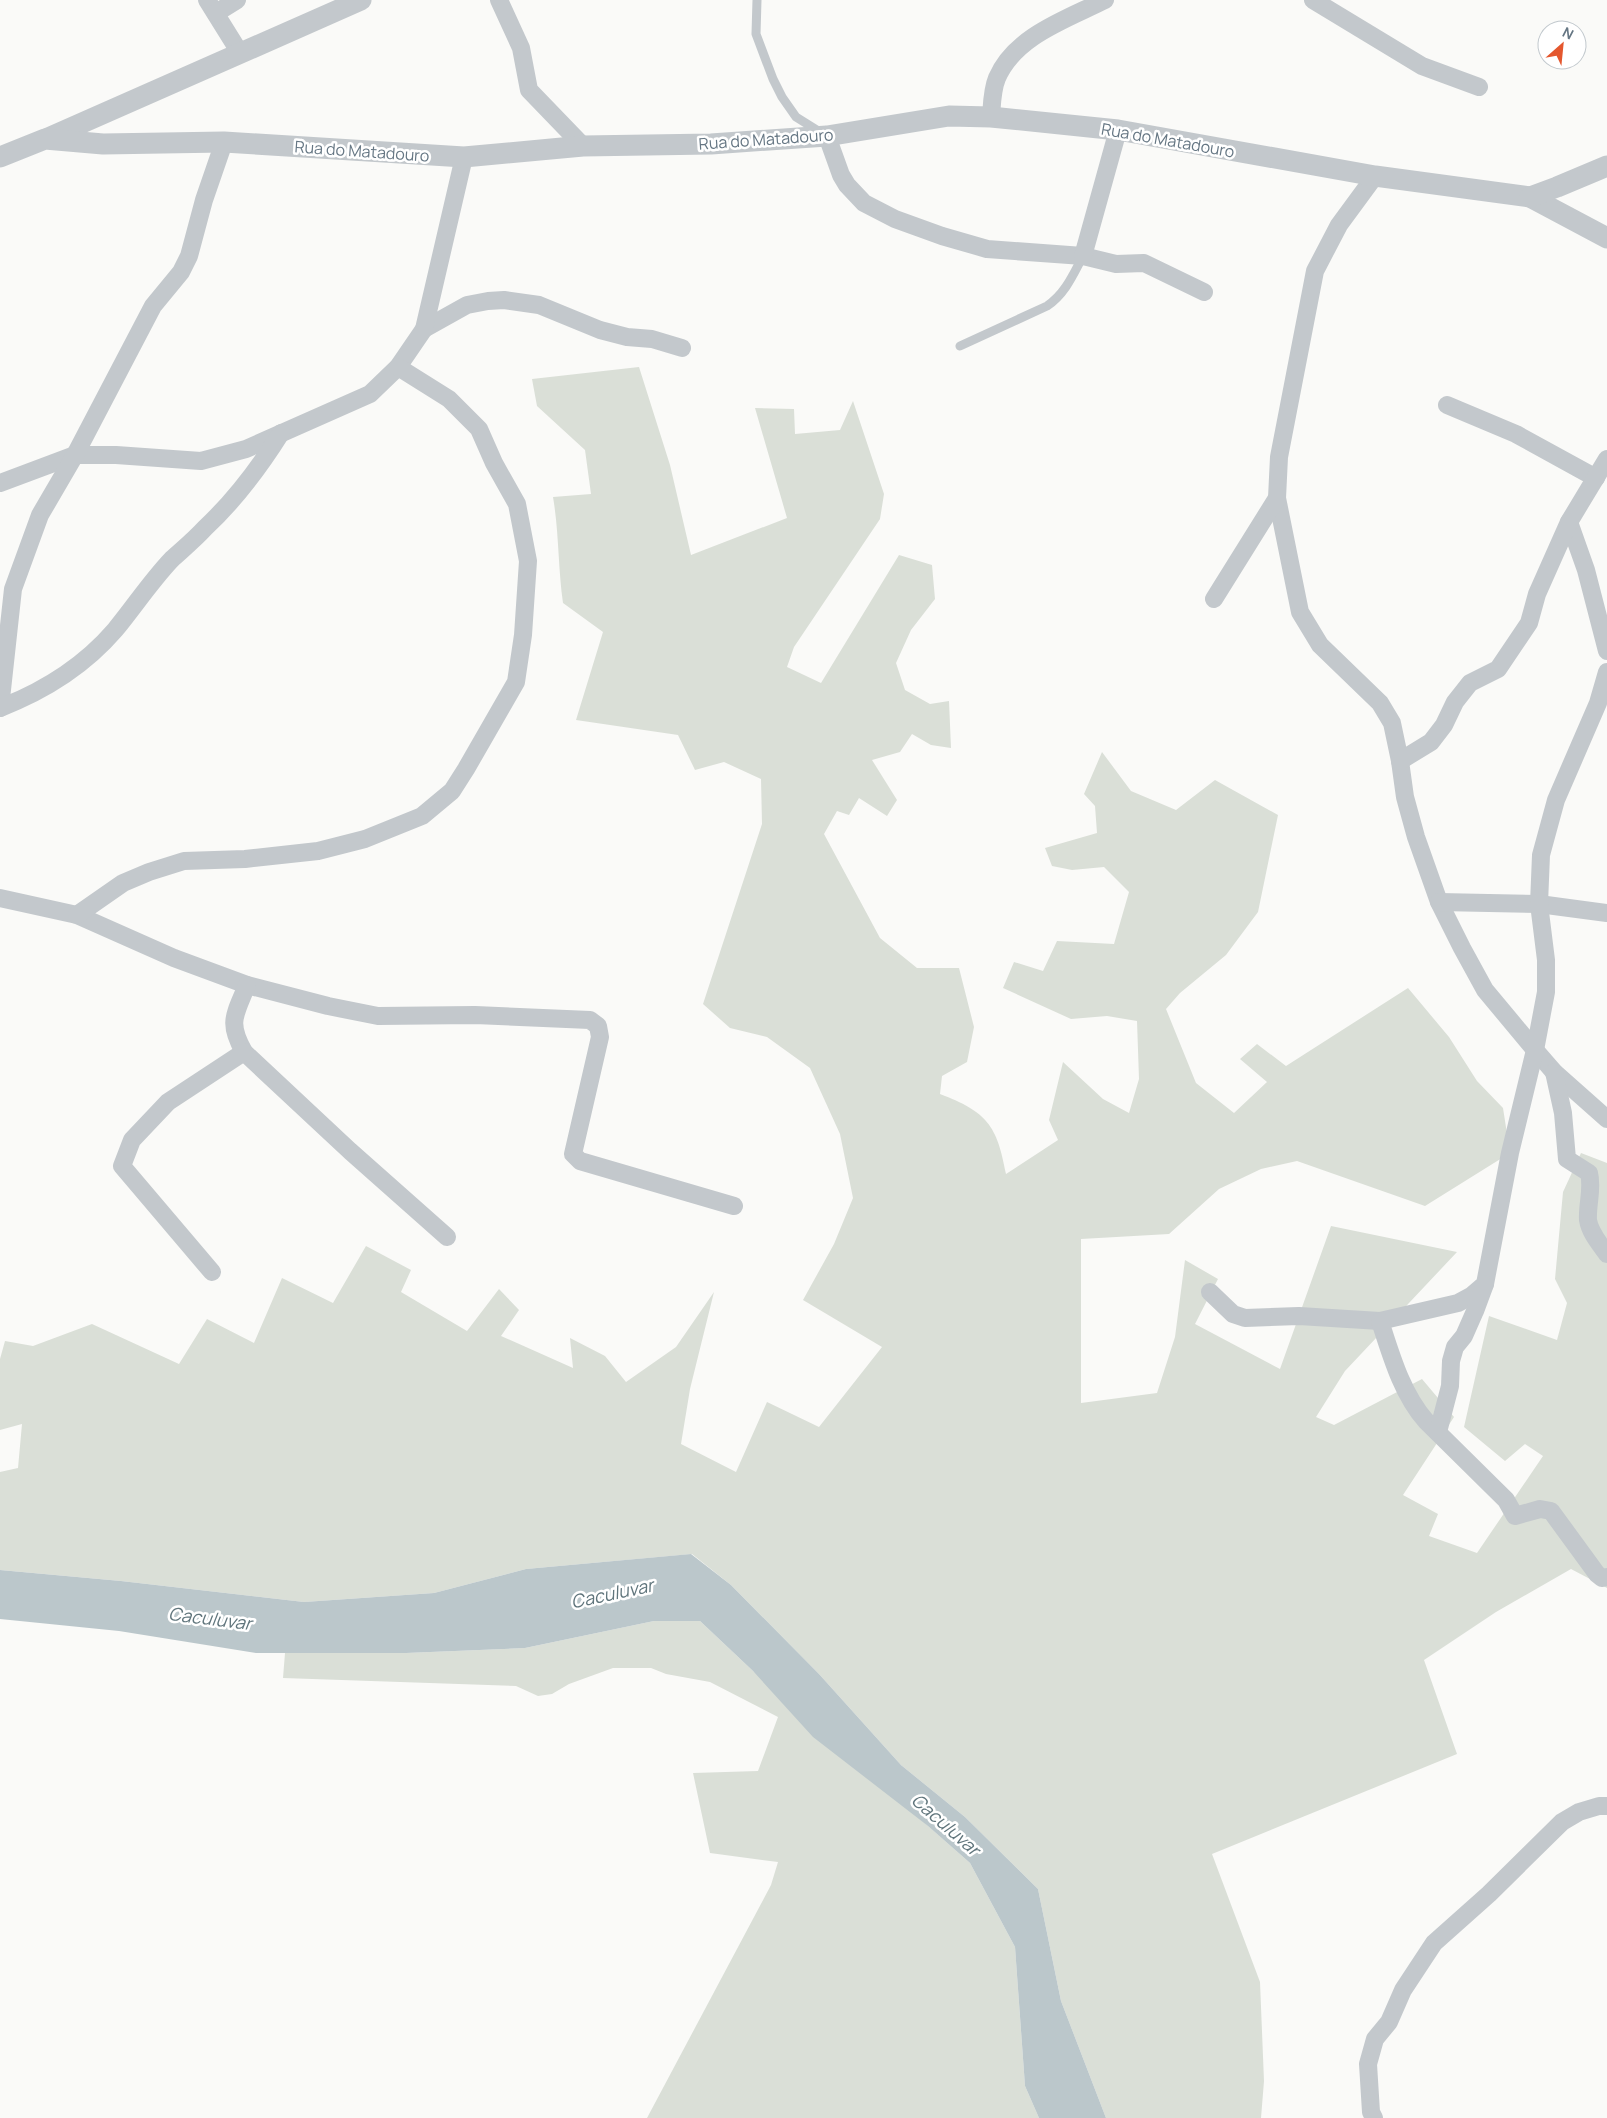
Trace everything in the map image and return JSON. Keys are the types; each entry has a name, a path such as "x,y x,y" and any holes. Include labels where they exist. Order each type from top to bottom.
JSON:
{"street":[{"path":"237,0 211,7 240,53"},
{"path":"45,139 361,0"},
{"path":"499,0 521,48 529,90 583,146"},
{"path":"991,117 994,91 998,78 1008,60 1024,44 1049,28 1105,0"},
{"path":"1313,0 1422,66 1479,87"},
{"name":"Rua do Matadouro","path":"0,157 45,139 103,144 224,142 464,157 583,146 711,144 827,136 949,116 991,117 1118,130 1375,176 1530,197"},
{"path":"1083,256 1118,130"},
{"path":"827,136 841,175 847,185 864,203 895,219 942,236 987,249 1083,256 1116,264 1144,263 1204,292"},
{"path":"224,142 185,264 181,272 153,306 75,455 40,515 13,589 0,708 30,697 75,668 113,632 172,560 240,492 266,458 281,434"},
{"path":"0,483 75,455 116,455 201,460 246,450 370,394 398,366 424,329 464,157"},
{"path":"1530,197 1557,188 1607,166"},
{"path":"1375,176 1339,225 1315,271 1279,457 1277,498 1300,612 1320,645 1380,703 1392,724 1416,837 1439,902 1485,990 1554,1072 1607,1119"},
{"path":"1530,197 1607,238"},
{"path":"424,329 467,305 504,300 539,304 600,330 627,337 652,338 682,348"},
{"path":"76,916 123,883 148,872 184,861 245,859 308,852 366,838 422,816 452,790 466,769 516,682 523,635 528,561 517,504 494,463 479,429 449,399 398,366"},
{"path":"1447,405 1516,434 1596,478"},
{"path":"1400,761 1431,742 1444,725 1455,702 1470,683 1498,669 1529,624 1537,594 1569,522 1607,460"},
{"path":"1214,599 1277,498"},
{"path":"1569,522 1586,570 1607,651"},
{"path":"1438,1432 1450,1386 1451,1361 1456,1347 1464,1336 1485,1284 1510,1153 1535,1050 1546,992 1546,960 1539,904 1541,856 1556,800 1598,703 1607,672"},
{"path":"0,898 76,916 174,958 247,985 328,1006 378,1016 475,1016 590,1020 598,1026 600,1037 573,1154 580,1161 734,1206"},
{"path":"1439,902 1539,904 1607,913"},
{"path":"247,985 233,1021 235,1036 244,1052 350,1151 447,1237"},
{"path":"212,1272 122,1166 132,1140 168,1102 244,1052"},
{"path":"1554,1072 1563,1113 1567,1159 1589,1173 1591,1181 1588,1219 1597,1241 1607,1254"},
{"path":"1210,1292 1233,1314 1245,1318 1299,1316 1380,1321 1458,1303 1471,1296 1485,1284"},
{"path":"1380,1321 1392,1357 1414,1407 1506,1500 1515,1516 1540,1509 1550,1511 1597,1574 1602,1578 1607,1577"},
{"path":"1374,2118 1371,2112 1368,2080 1369,2058 1375,2039 1389,2022 1403,1990 1424,1956 1434,1943 1489,1894 1562,1822 1579,1812 1599,1806 1607,1806"}],"lane":[{"path":"757,0 756,34 782,97 796,118 827,136"},
{"path":"960,346 1047,306 1056,300 1062,294 1083,256"}],"shaded area":[{"path":"639,367 670,465 691,555 787,518 755,408 794,409 795,434 840,430 853,401 884,494 880,519 794,647 787,667 821,683 899,555 932,565 935,599 911,630 896,663 905,690 930,704 949,701 951,748 931,745 912,734 900,752 872,760 897,800 887,816 859,798 849,815 837,811 824,834 880,938 917,968 959,968 974,1027 967,1062 942,1076 940,1094 969,1107 987,1122 994,1132 1003,1157 1006,1174 1058,1140 1049,1120 1063,1062 1103,1099 1129,1113 1139,1079 1137,1021 1107,1016 1071,1019 1003,988 1014,962 1043,971 1057,941 1114,944 1129,892 1104,867 1072,870 1052,866 1045,848 1097,833 1095,806 1084,794 1102,752 1131,791 1176,810 1215,780 1278,815 1258,912 1226,955 1180,993 1166,1009 1196,1083 1234,1113 1267,1082 1240,1059 1257,1044 1286,1066 1408,988 1449,1037 1477,1081 1503,1108 1510,1153 1425,1206 1297,1161 1261,1169 1219,1189 1169,1234 1081,1239 1081,1403 1157,1393 1175,1337 1185,1260 1218,1279 1195,1324 1280,1369 1331,1226 1457,1252 1345,1371 1316,1417 1334,1425 1422,1379 1454,1417 1403,1495 1438,1514 1429,1536 1477,1553 1543,1456 1525,1444 1505,1461 1464,1427 1489,1316 1557,1340 1567,1303 1555,1279 1563,1192 1581,1153 1607,1163 1607,1588 1571,1569 1496,1612 1424,1660 1457,1754 1212,1854 1260,1982 1264,2081 1261,2118 1106,2118 1061,2001 1038,1889 965,1817 901,1765 819,1674 731,1585 692,1554 526,1569 434,1593 304,1602 121,1581 0,1570 0,1472 18,1468 22,1424 0,1430 0,1359 5,1341 33,1346 92,1324 179,1364 207,1319 254,1343 282,1278 333,1303 366,1246 411,1270 401,1292 467,1331 499,1289 519,1310 501,1336 573,1368 570,1338 605,1356 626,1382 676,1347 714,1292 690,1389 681,1444 736,1472 767,1402 819,1427 882,1347 803,1300 834,1244 853,1198 840,1134 810,1068 767,1037 730,1028 703,1004 762,824 761,779 724,762 695,770 678,735 576,720 603,632 563,603 553,497 591,494 585,450 537,406 532,379"},
{"path":"654,1621 700,1621 753,1671 970,1863 1015,1947 1025,2086 1039,2118 647,2118 771,1885 778,1862 710,1853 693,1773 758,1771 778,1717 710,1682 666,1674 651,1668 613,1668 569,1684 552,1694 538,1696 516,1686 283,1678 285,1653 406,1653 525,1648"}],"water":[{"name":"Caculuvar","path":"691,1554 731,1585 819,1674 901,1765 965,1817 1038,1889 1061,2001 1106,2118 1039,2118 1025,2086 1015,1947 970,1863 928,1826 813,1737 753,1671 700,1621 654,1621 525,1648 406,1653 256,1653 119,1631 0,1619 0,1570 121,1581 304,1602 434,1593 526,1569"}]}
